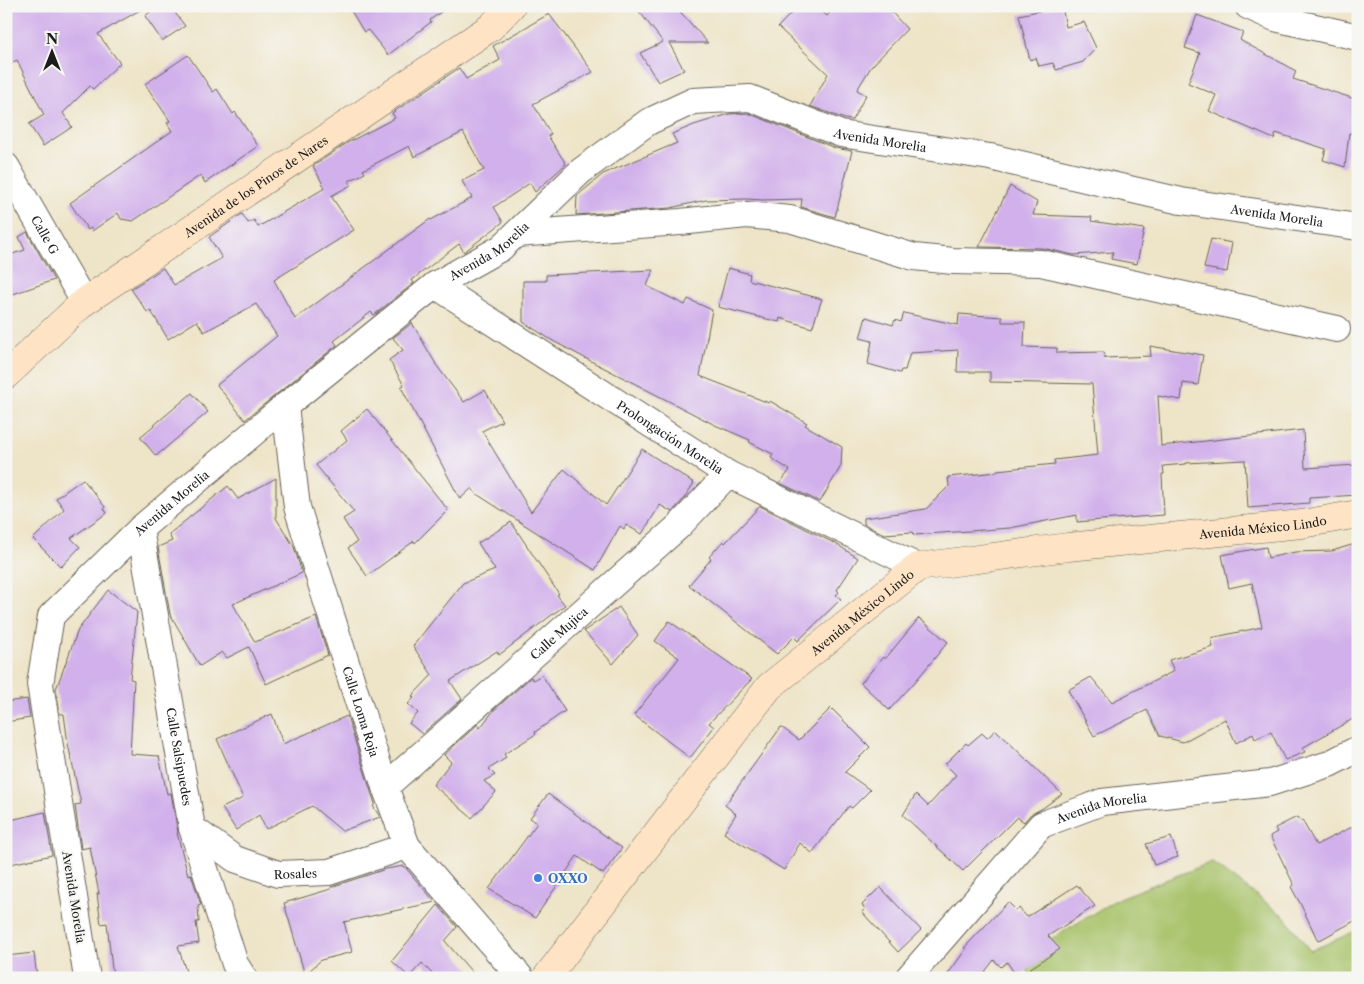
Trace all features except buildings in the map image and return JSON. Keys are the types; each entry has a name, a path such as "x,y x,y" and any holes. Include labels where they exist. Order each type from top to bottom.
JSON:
{"street":[{"name":"Avenida de los Pinos de Nares","path":"6,375 84,302 491,27 511,6"},
{"path":"1248,6 1275,18 1358,37"},
{"name":"Avenida Morelia","path":"87,978 40,684 51,616 140,529 285,406 435,285 501,248 581,171 648,122 693,101 750,98 840,134 990,157 1181,201 1358,227"},
{"name":"Calle G","path":"6,166 84,302"},
{"path":"516,234 680,222 746,215 790,219 914,257 953,261 1041,263 1338,329"},
{"name":"Prolongación Morelia","path":"435,285 728,474 918,567"},
{"name":"Calle Loma Roja","path":"285,406 297,507 385,787 407,846 521,978"},
{"name":"Calle Mujica","path":"385,787 679,526 728,474"},
{"name":"Avenida México Lindo","path":"546,978 769,687 918,567 1068,547 1302,524 1358,514"},
{"name":"Calle Salsipuedes","path":"140,529 192,828 235,964 244,978"},
{"name":"Avenida Morelia","path":"908,978 1041,825 1102,802 1270,783 1329,764 1358,749"},
{"name":"Rosales","path":"192,828 234,859 278,874 329,872 407,846"}],"green space":[{"path":"1212,862 1285,917 1310,951 1358,930 1358,978 1029,978 1026,954 1119,898"}],"place":[{"name":"OXXO","path":"538,878"}]}
